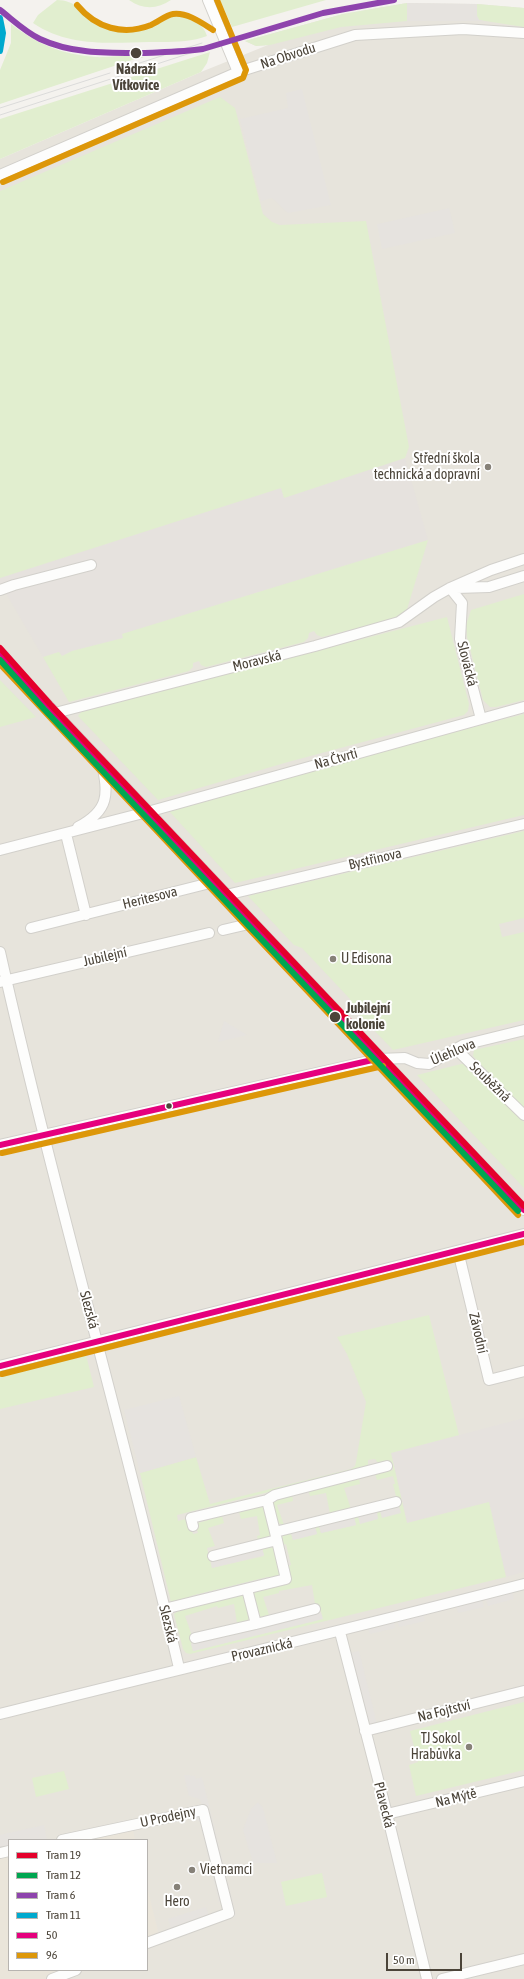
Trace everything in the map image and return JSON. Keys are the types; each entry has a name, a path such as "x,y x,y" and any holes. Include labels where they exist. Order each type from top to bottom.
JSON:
{"street":[{"path":"208,0 238,72"},
{"name":"Na Obvodu","path":"0,175 238,72 355,35 463,29 524,33"},
{"name":"Moravská","path":"55,712 315,646 399,622 434,597 450,588 491,570 524,559"},
{"path":"0,590 92,565"},
{"path":"450,588 489,587 524,576"},
{"name":"Slovácká","path":"450,588 462,603 460,639 481,718"},
{"path":"0,652 148,812 524,1210"},
{"name":"Na Čtvrti","path":"66,834 524,707"},
{"path":"0,850 66,834 89,821 105,803 106,784 102,763"},
{"name":"Bystřinova","path":"226,895 524,824"},
{"path":"66,834 86,915"},
{"name":"Heritesova","path":"31,928 214,882"},
{"path":"222,930 254,923"},
{"name":"Jubilejní","path":"3,981 209,933"},
{"name":"Slezská","path":"0,952 3,981 98,1341 179,1668"},
{"name":"Úlehlova","path":"0,1145 381,1058 405,1058 417,1063 429,1064 463,1045 524,1030"},
{"name":"Souběžná","path":"456,1049 524,1115"},
{"path":"0,1366 524,1234"},
{"name":"Závodní","path":"458,1251 489,1380 524,1371"},
{"path":"193,1526 191,1518 267,1500 275,1495 387,1466"},
{"path":"164,1609 286,1579 267,1500"},
{"path":"213,1556 276,1536 396,1502"},
{"name":"Provaznická","path":"0,1714 179,1668 340,1632 524,1584"},
{"path":"247,1589 256,1624"},
{"path":"195,1638 316,1609"},
{"name":"Plavecká","path":"340,1632 387,1814 426,1979"},
{"name":"Na Fojtství","path":"365,1731 524,1691"},
{"name":"Na Mýtě","path":"387,1814 524,1781"},
{"name":"U Prodejny","path":"67,1839 203,1810 229,1913 148,1944"},
{"path":"442,1979 524,1959"},
{"path":"52,1979 73,1971"}],"shaded area":[{"path":"407,3 477,4 524,8 524,1979 0,1979 0,159 201,72 268,45 256,46 245,41 343,14"},
{"path":"407,3 477,4 477,16 479,20 484,21 407,21"},
{"path":"302,89 331,205 288,213 272,198 261,201 240,119 288,108 286,93"},
{"path":"449,208 455,233 382,249 377,224"},
{"path":"405,458 428,540 122,634 123,638 72,651 62,656 59,652 43,657 0,583 0,578 281,488 284,498"},
{"path":"224,1021 247,1035 218,1042"},
{"path":"179,1396 196,1457 140,1473 124,1410"},
{"path":"524,1418 524,1572 506,1577 489,1502 407,1523 391,1453"},
{"path":"399,1506 401,1513 382,1518 380,1511"},
{"path":"377,1512 378,1519 360,1524 358,1516"},
{"path":"354,1517 356,1525 321,1533 319,1526"},
{"path":"315,1527 317,1534 293,1540 291,1533"},
{"path":"262,1548 264,1555 212,1568 211,1561"},
{"path":"268,1577 279,1578 184,1601 191,1596"},
{"path":"512,1592 514,1599 488,1606 486,1599"},
{"path":"482,1600 484,1607 458,1613 456,1606"},
{"path":"321,1612 323,1619 193,1651 191,1644"},
{"path":"423,1613 425,1621 399,1627 397,1620"},
{"path":"394,1621 395,1628 370,1634 368,1627"},
{"path":"359,1651 378,1728 365,1731 345,1654"},
{"path":"184,1775 195,1776 196,1779 202,1777 236,1916 230,1918 225,1901 219,1902 200,1822 195,1818 189,1817 133,1831 132,1825 203,1810 200,1799 189,1796"},
{"path":"258,1802 263,1808 277,1863 253,1863 243,1830 251,1809"},
{"path":"44,1825 47,1839 8,1839 8,1851 0,1853 0,1835"},
{"path":"132,1825 135,1839 67,1839"},
{"path":"8,1851 8,1971 73,1971 52,1979 0,1979 0,1853"},
{"path":"148,1891 160,1939 148,1943"},
{"path":"206,1907 210,1920 173,1934 168,1919"}],"green space":[{"path":"57,0 69,2 102,25 117,28 138,28 171,17 188,17 197,22 203,28 207,36 193,40 171,42 104,43 75,40 46,31 33,23 38,15"},
{"path":"129,0 171,0 156,7 145,7"},
{"path":"220,0 326,0 232,27"},
{"path":"407,3 407,21 341,27 270,45 256,46 245,41 343,14"},
{"path":"477,4 524,8 524,27 479,20 477,16"},
{"path":"11,24 40,43 72,54 96,57 135,56 144,58 138,58 0,104 0,70 11,43"},
{"path":"210,52 207,63 201,72 0,159 0,119"},
{"path":"220,97 235,108 263,214 272,222 280,225 366,221 409,447 405,458 284,498 281,488 0,578 0,191"},
{"path":"428,540 405,616 322,637 317,635 314,631 309,633 308,638 304,642 206,667 201,665 199,661 193,663 193,667 189,671 69,702 43,657 59,652 62,656 72,651 123,638 122,634"},
{"path":"524,594 524,700 496,707 490,707 483,700 467,637 466,625 471,610"},
{"path":"447,617 469,704 468,711 464,715 288,762 158,800 78,716 81,712"},
{"path":"0,680 36,717 0,727"},
{"path":"524,714 524,815 235,883 169,811 340,762"},
{"path":"524,831 524,918 499,924 502,937 524,932 524,1020 393,1050 350,1005 350,999 302,948 294,945 248,896"},
{"path":"524,1039 524,1110 473,1056 474,1050"},
{"path":"465,1063 524,1122 524,1188 417,1075"},
{"path":"429,1315 459,1435 391,1453 407,1523 489,1502 506,1577 190,1654 186,1653 183,1649 174,1614 180,1610 240,1595 245,1597 249,1618 247,1621 237,1623 234,1604 218,1608 217,1606 185,1616 192,1636 190,1637 193,1651 322,1619 319,1605 315,1606 312,1585 279,1591 279,1593 263,1597 269,1615 259,1617 253,1595 255,1592 281,1585 290,1575 288,1566 291,1565 286,1544 283,1545 282,1537 284,1534 291,1533 293,1540 317,1534 315,1527 319,1526 321,1533 356,1525 354,1517 358,1516 360,1524 380,1511 400,1513 393,1484 395,1484 393,1476 377,1480 375,1474 393,1470 392,1462 378,1463 375,1459 368,1460 368,1465 365,1468 177,1515 178,1521 186,1519 189,1521 193,1534 198,1533 196,1526 198,1523 222,1516 224,1523 208,1528 215,1546 207,1548 212,1568 264,1556 262,1548 275,1547 282,1572 279,1578 268,1577 191,1596 184,1601 177,1603 171,1602 140,1473 196,1457 210,1504 351,1469 355,1466 356,1462 366,1402 347,1354 337,1337"},
{"path":"86,1355 94,1387 0,1409 0,1377"},
{"path":"359,1478 360,1484 344,1488 351,1509 330,1514 326,1493 310,1496 308,1490"},
{"path":"292,1494 293,1501 277,1505 284,1525 278,1523 273,1500"},
{"path":"264,1507 272,1534 258,1540 257,1536 260,1535 257,1516 241,1519 239,1512"},
{"name":"TJ Sokol Hrabůvka","path":"524,1702 524,1770 416,1796 409,1765 418,1762 410,1731"},
{"path":"64,1771 69,1789 36,1797 32,1778"},
{"path":"322,1873 327,1897 286,1906 281,1882"}],"tram line":[{"name":"6","path":"0,10 29,33 40,39 65,48 90,52 142,53 203,49 323,13 394,0"},
{"name":"11","path":"0,18 3,33 0,51"},
{"path":"124,68 202,43"},
{"path":"0,115 203,49"},
{"path":"0,108 110,73"},
{"name":"19","path":"0,648 50,704 524,1206"},
{"name":"12","path":"0,660 44,709 518,1211"}],"transit line":[{"name":"96","path":"3,182 243,78 246,70 217,0"},
{"name":"96","path":"77,5 84,13 101,24 120,30 130,30 151,25 173,14 189,16 213,30"},
{"name":"50","path":"0,652 29,685 524,1210"},
{"name":"96","path":"0,664 518,1215"},
{"name":"50","path":"0,1145 381,1058"},
{"name":"96","path":"2,1153 383,1066"},
{"name":"50","path":"0,1366 524,1234"},
{"name":"96","path":"2,1374 524,1242"}],"place":[{"name":"Nádraží Vítkovice","path":"136,53"},
{"name":"Střední škola technická a dopravní","path":"488,467"},
{"name":"U Edisona","path":"333,959"},
{"name":"Jubilejní kolonie","path":"335,1017"},
{"name":"TJ Sokol Hrabůvka","path":"469,1747"},
{"name":"Vietnamci","path":"192,1870"},
{"name":"Hero","path":"177,1887"}]}
